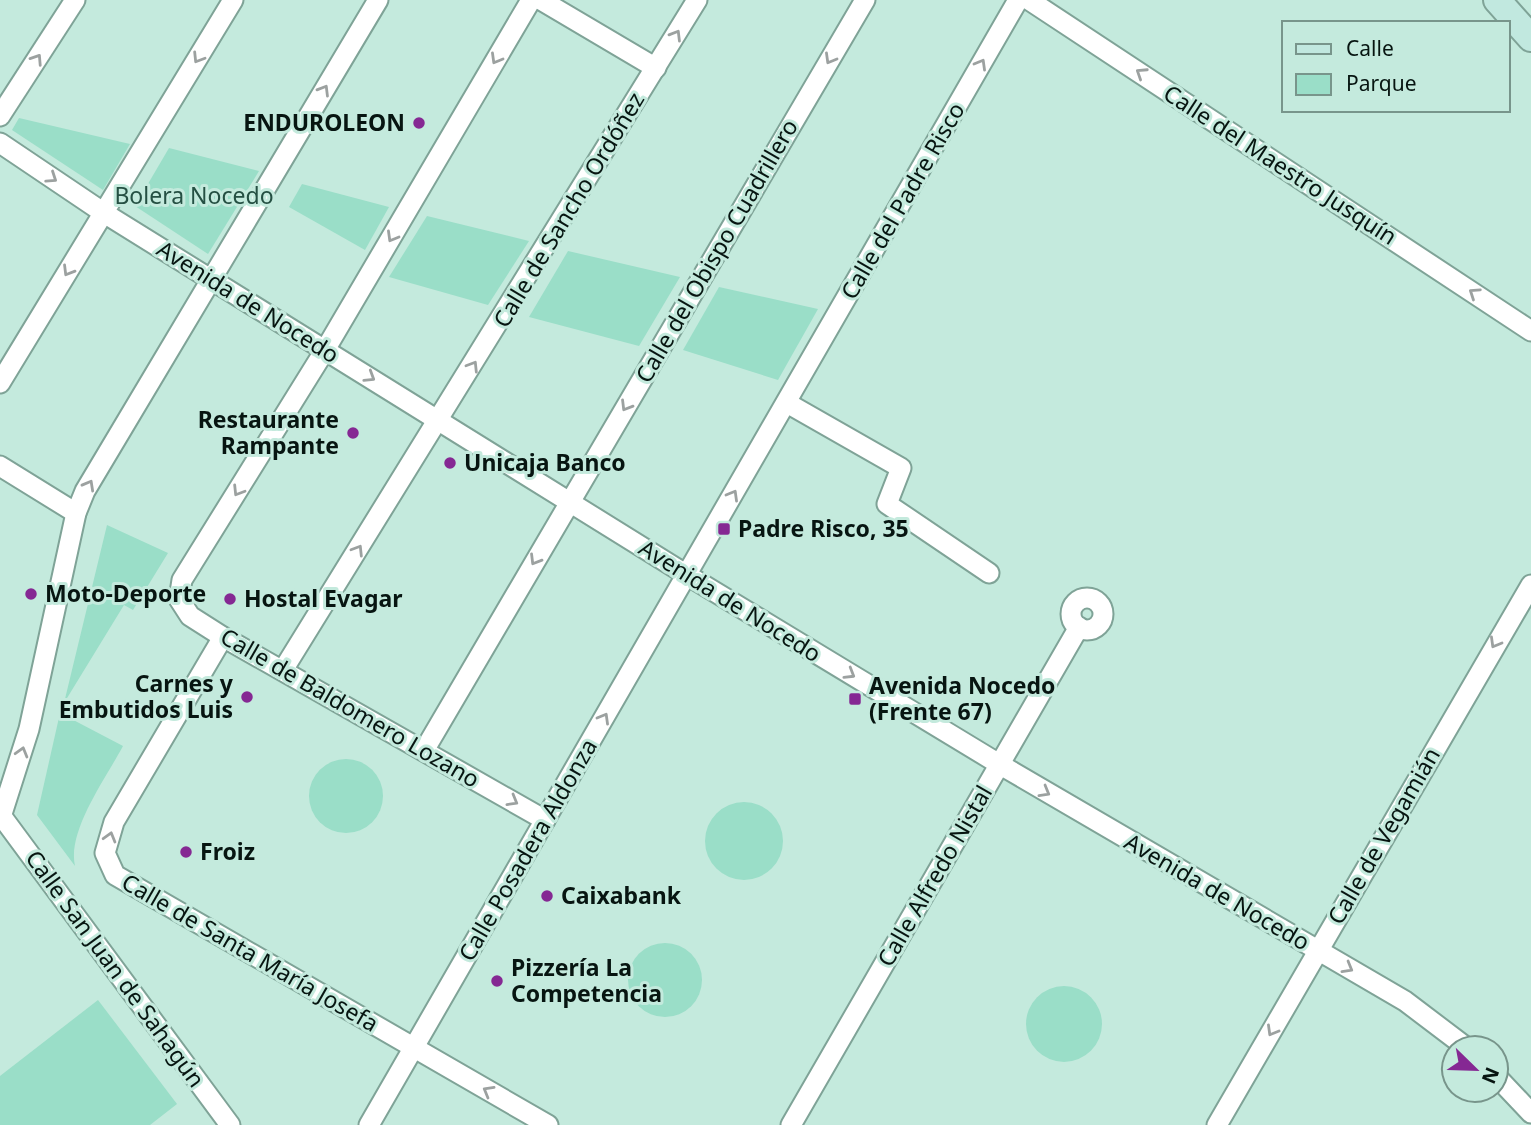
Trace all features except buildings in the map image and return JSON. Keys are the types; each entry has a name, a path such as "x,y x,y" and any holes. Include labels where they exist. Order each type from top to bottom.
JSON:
{"main road":[{"path":"1497,0 1531,38"}],"street":[{"path":"0,116 74,0"},
{"path":"0,383 233,0"},
{"path":"1,817 29,729 76,513 85,491 378,0"},
{"path":"325,350 531,0"},
{"path":"541,0 656,68"},
{"name":"Calle de Sancho Ordóñez","path":"283,670 440,421 697,0"},
{"name":"Calle del Obispo Cuadrillero","path":"425,749 864,0"},
{"name":"Calle del Padre Risco","path":"687,575 1018,0"},
{"name":"Calle del Maestro Jusquín","path":"1029,0 1531,331"},
{"name":"Avenida de Nocedo","path":"0,143 210,279 687,575 999,764 1405,1001 1449,1034"},
{"name":"Calle de Baldomero Lozano","path":"325,350 182,580 179,599 190,616 223,637 425,749 545,820"},
{"path":"787,403 901,468 887,504 989,573"},
{"path":"0,466 76,513"},
{"name":"Calle Posadera Aldonza","path":"369,1125 687,575"},
{"name":"Calle de Vegamián","path":"1217,1125 1531,585"},
{"name":"Calle Alfredo Nistal","path":"791,1125 1079,627"},
{"name":"Calle de Santa María Josefa","path":"223,637 114,822 106,853 115,875 548,1125"},
{"name":"Calle San Juan de Sahagún","path":"1,817 230,1125"},
{"path":"1510,1091 1531,1113"}],"green space":[{"path":"19,118 130,144 103,190 12,130"},
{"name":"Bolera Nocedo","path":"169,148 259,171 208,254 135,206"},
{"path":"302,184 389,207 365,250 289,207"},
{"path":"427,216 529,241 488,305 389,277"},
{"path":"568,251 680,277 639,346 529,317"},
{"path":"719,287 818,309 778,380 683,350"},
{"path":"107,525 168,553 133,610 124,605 64,703"},
{"path":"60,713 123,746 82,821 74,852 75,866 37,815"},
{"path":"339,759 353,759 367,765 377,775 383,796 381,810 367,827 353,833 339,833 325,827 315,817 309,803 309,789 315,775 325,765"},
{"path":"744,802 759,805 771,814 780,826 783,841 780,856 771,868 759,877 744,880 729,877 717,868 708,856 705,841 708,826 717,814 729,805"},
{"path":"658,943 672,943 686,949 696,959 702,980 700,994 686,1011 672,1017 658,1017 644,1011 634,1001 628,987 628,973 634,959 644,949"},
{"path":"1064,986 1078,989 1091,997 1099,1010 1102,1024 1099,1038 1091,1051 1078,1059 1064,1062 1050,1059 1037,1051 1029,1038 1026,1024 1029,1010 1037,997 1050,989"},
{"path":"98,1000 177,1104 150,1125 0,1125 0,1076"}],"place":[{"name":"ENDUROLEON","path":"419,123"},
{"name":"Restaurante Rampante","path":"353,433"},
{"name":"Unicaja Banco","path":"450,463"},
{"name":"Padre Risco, 35","path":"724,529"},
{"name":"Moto-Deporte","path":"31,594"},
{"name":"Hostal Evagar","path":"230,599"},
{"name":"Carnes y Embutidos Luis","path":"247,697"},
{"name":"Avenida Nocedo (Frente 67)","path":"855,699"},
{"name":"Froiz","path":"186,852"},
{"name":"Caixabank","path":"547,896"},
{"name":"Pizzería La Competencia","path":"497,981"}]}
